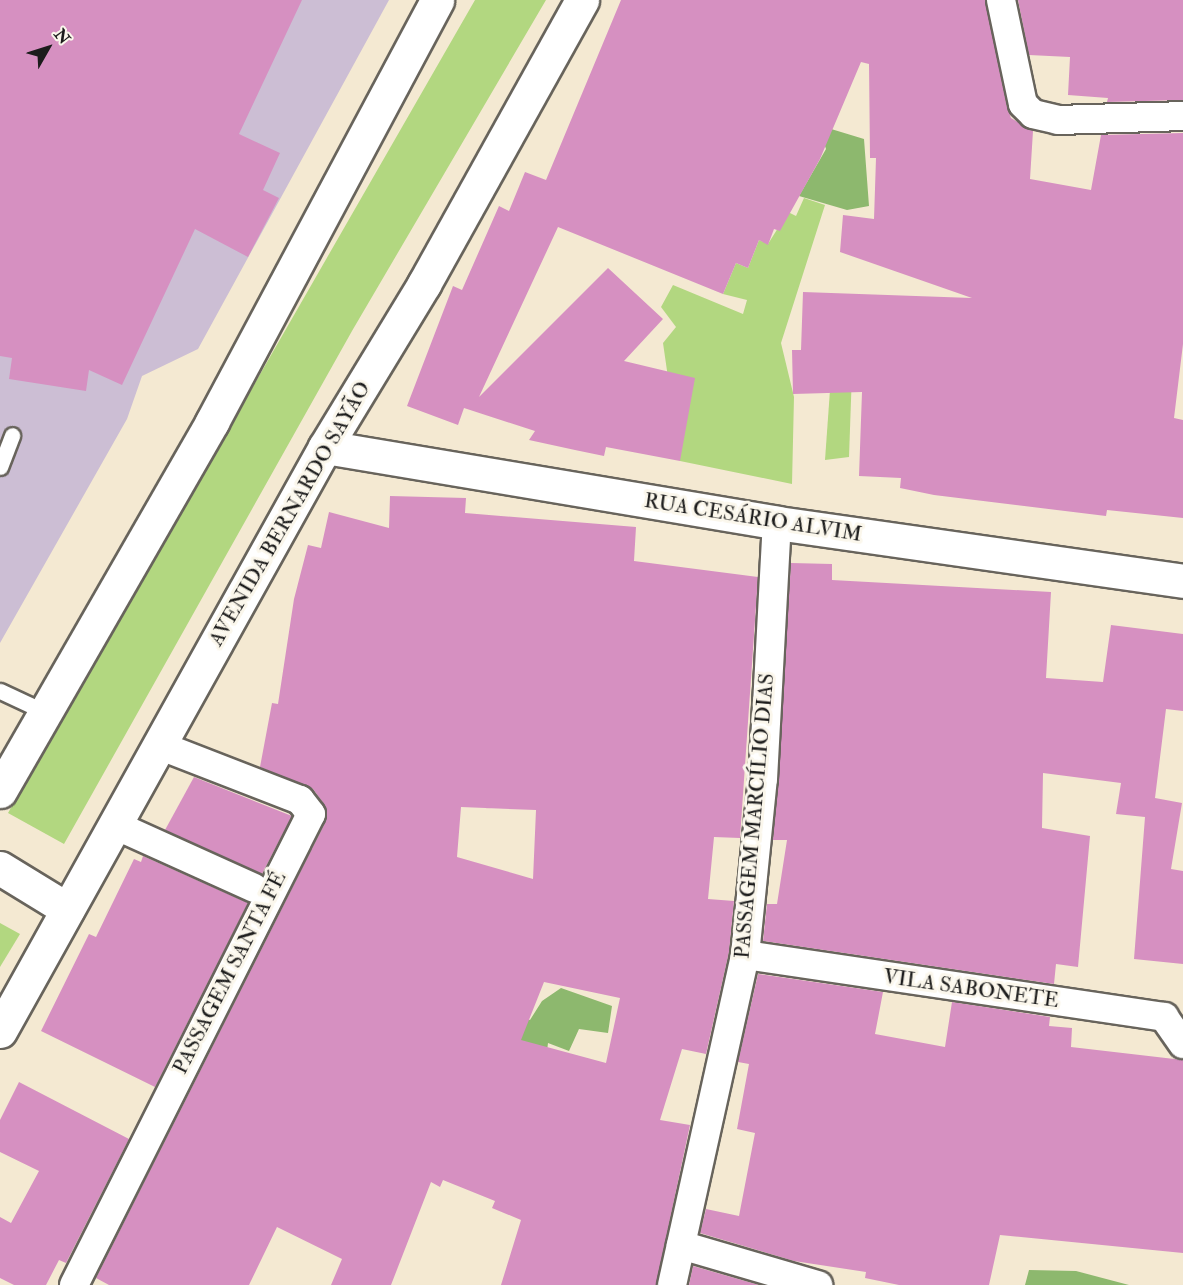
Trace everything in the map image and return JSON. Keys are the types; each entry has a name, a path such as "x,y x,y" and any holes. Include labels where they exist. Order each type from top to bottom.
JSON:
{"street":[{"path":"0,791 212,422 437,0"},
{"name":"AVENIDA BERNARDO SAYÃO","path":"0,1031 67,909 117,826 158,746 325,447 424,284 582,0"},
{"path":"1001,0 1023,104 1033,114 1058,120 1183,116"},
{"name":"RUA CESÁRIO ALVIM","path":"325,447 777,523 1183,581"},
{"name":"PASSAGEM MARCÍLIO DIAS","path":"672,1285 745,955 763,779 777,523"},
{"name":"PASSAGEM SANTA FÉ","path":"74,1285 311,814 300,800 158,746"},
{"path":"117,826 254,888"},
{"path":"0,868 67,909"},
{"name":"VILA SABONETE","path":"745,955 1164,1017 1183,1044"},
{"path":"681,1245 818,1285"}],"lane":[{"path":"0,467 12,435"},
{"path":"0,691 45,712"}],"shaded area":[{"path":"0,0 389,0 198,349 142,376 127,419 0,643"}],"green space":[{"path":"475,0 546,0 352,331 64,844 8,813"},
{"path":"818,125 864,139 869,206 847,210 799,196 826,149"},
{"path":"804,198 825,205 781,343 794,397 792,484 680,461 663,343 676,327 661,307 673,285 743,314 747,300 723,294 736,263 748,268 759,240 768,244 788,212 796,216"},
{"path":"833,348 852,372 849,457 825,460"},
{"path":"0,923 20,934 0,967"},
{"path":"561,988 612,1006 608,1033 579,1029 569,1051 548,1043 546,1059 512,1050 506,1012 530,1020 542,1001"},
{"path":"1029,1270 1076,1271 1129,1285 1025,1285"}],"building":[{"path":"0,0 302,0 239,134 280,153 263,190 279,198 248,257 195,229 122,385 89,370 86,391 9,379 12,358 0,356"},
{"path":"621,0 985,0 1011,118 1033,131 1030,179 1091,190 1101,135 1183,133 1183,344 1174,418 1183,420 1183,518 1107,510 1106,516 934,495 900,488 901,478 859,476 862,392 793,394 792,350 801,350 803,292 972,298 840,252 843,215 874,219 876,158 870,158 869,64 861,62 820,159 780,231 774,229 768,245 759,240 748,268 736,263 723,294 558,227 479,397 608,268 663,319 624,361 695,378 680,461 606,447 604,456 529,440 535,431 464,408 458,425 407,406 453,286 462,290 499,206 509,211 525,172 546,180"},
{"path":"1018,0 1183,0 1183,100 1107,102 1108,98 1068,95 1070,57 1029,55"},
{"path":"390,496 466,498 465,513 636,527 634,561 758,577 740,838 714,837 708,899 734,901 729,952 706,1054 682,1049 660,1120 690,1125 656,1285 501,1285 521,1220 492,1208 495,1201 443,1180 440,1187 431,1182 391,1285 331,1285 342,1259 277,1227 249,1285 109,1285 96,1278 326,821 324,804 313,789 260,767 272,703 278,704 294,599 308,545 321,548 329,512 389,528","holes":["461,807 536,810 533,879 457,857","544,982 620,998 606,1063 521,1040"]},
{"path":"791,563 832,564 832,580 1051,592 1046,678 1103,682 1111,625 1183,634 1183,711 1166,709 1155,798 1182,803 1171,869 1183,871 1183,964 1134,959 1145,817 1116,814 1121,783 1043,773 1042,828 1090,836 1078,967 1056,964 1054,984 763,941 767,904 777,904 787,840 773,840"},
{"path":"194,777 292,816 262,874 165,830"},
{"path":"143,856 248,903 155,1087 41,1031 89,934 96,937 134,859 141,862"},
{"path":"758,974 883,992 875,1034 945,1047 952,1002 1050,1017 1049,1026 1072,1028 1071,1047 1183,1060 1183,1253 1000,1235 989,1285 899,1285 865,1278 866,1272 794,1261 700,1233 706,1209 739,1216 755,1133 737,1129 749,1064 738,1062"},
{"path":"19,1082 129,1139 66,1263 59,1260 46,1285 14,1285 0,1278 0,1217 11,1223 39,1171 0,1152 0,1120"},
{"path":"693,1266 759,1285 689,1285"}]}
